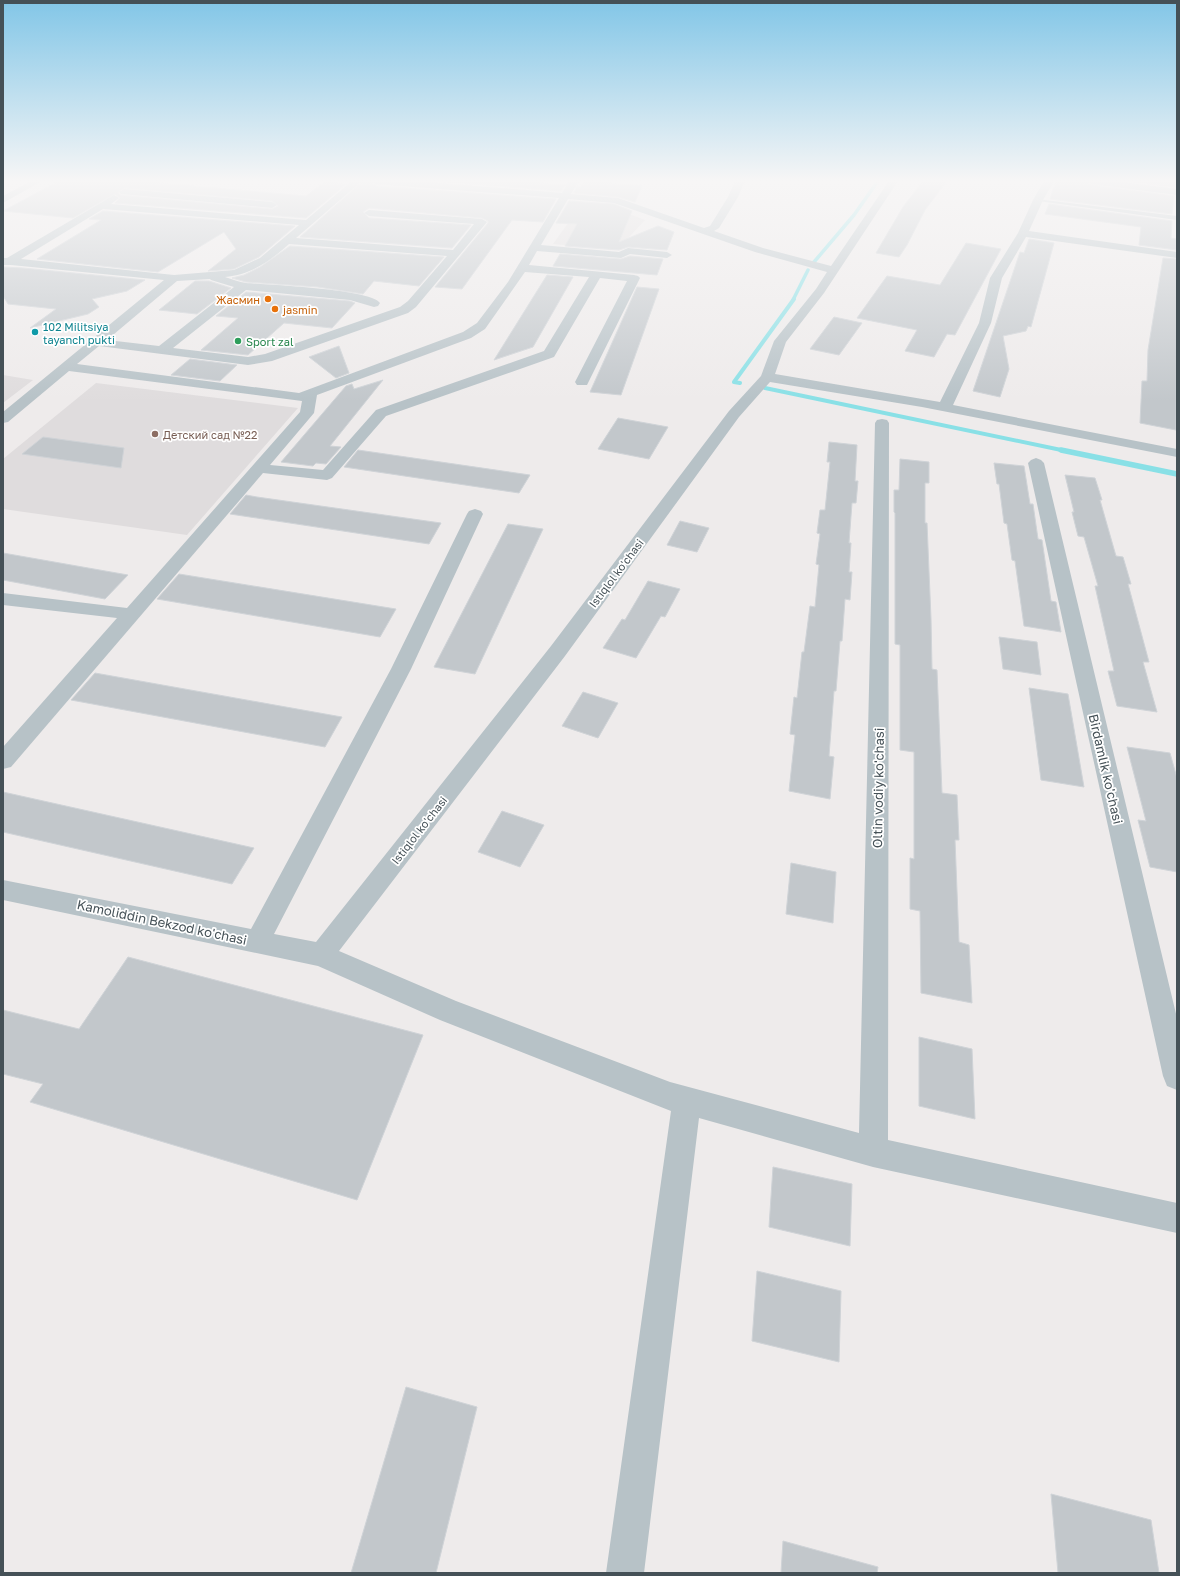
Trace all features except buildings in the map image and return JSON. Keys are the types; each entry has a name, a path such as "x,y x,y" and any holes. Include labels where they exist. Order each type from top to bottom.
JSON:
{"street":[{"path":"5,262 18,255"},
{"path":"5,262 174,278 236,273 264,260 271,255"},
{"path":"96,342 248,361 268,358 404,310 412,304 454,255"},
{"path":"66,367 300,396 467,335 482,326 513,283 530,255"},
{"path":"663,255 667,255"},
{"path":"776,255 833,270"},
{"name":"Istiqlol ko'chasi","path":"321,955 558,651 734,414 767,377 780,341 820,291 844,255"},
{"path":"945,407 985,323 996,278 1011,255"},
{"path":"522,268 634,278 582,382"},
{"path":"258,468 327,475 381,413 549,354 596,274"},
{"path":"206,276 243,286 350,296 365,299 374,304"},
{"path":"3,419 174,278"},
{"path":"162,350 243,286"},
{"path":"767,377 847,389 945,407 1177,453"},
{"path":"3,760 307,413 311,392"},
{"name":"Oltin vodiy ko'chasi","path":"872,1152 882,423"},
{"name":"Birdamlik ko'chasi","path":"1036,463 1177,1076"},
{"path":"257,942 401,669 475,514"},
{"path":"3,599 131,614"},
{"name":"Kamoliddin Bekzod ko'chasi","path":"3,890 321,955 449,1011 670,1096 872,1152 1177,1218"},
{"path":"625,1573 687,1101"}],"shaded area":[{"path":"3,375 33,380 3,403"},
{"name":"Детский сад №22","path":"96,383 298,408 187,535 3,509 3,459"}],"waterway":[{"path":"814,262 820,255"},
{"path":"793,300 808,270"},
{"path":"740,383 734,382 794,299"},
{"path":"765,388 1066,451"},
{"path":"1061,450 1177,474"}],"place":[{"name":"Жасмин","path":"268,299"},
{"name":"jasmin","path":"275,309"},
{"name":"102 Militsiya tayanch pukti","path":"35,332"},
{"name":"Sport zal","path":"238,341"},
{"name":"Детский сад №22","path":"155,434"}]}
